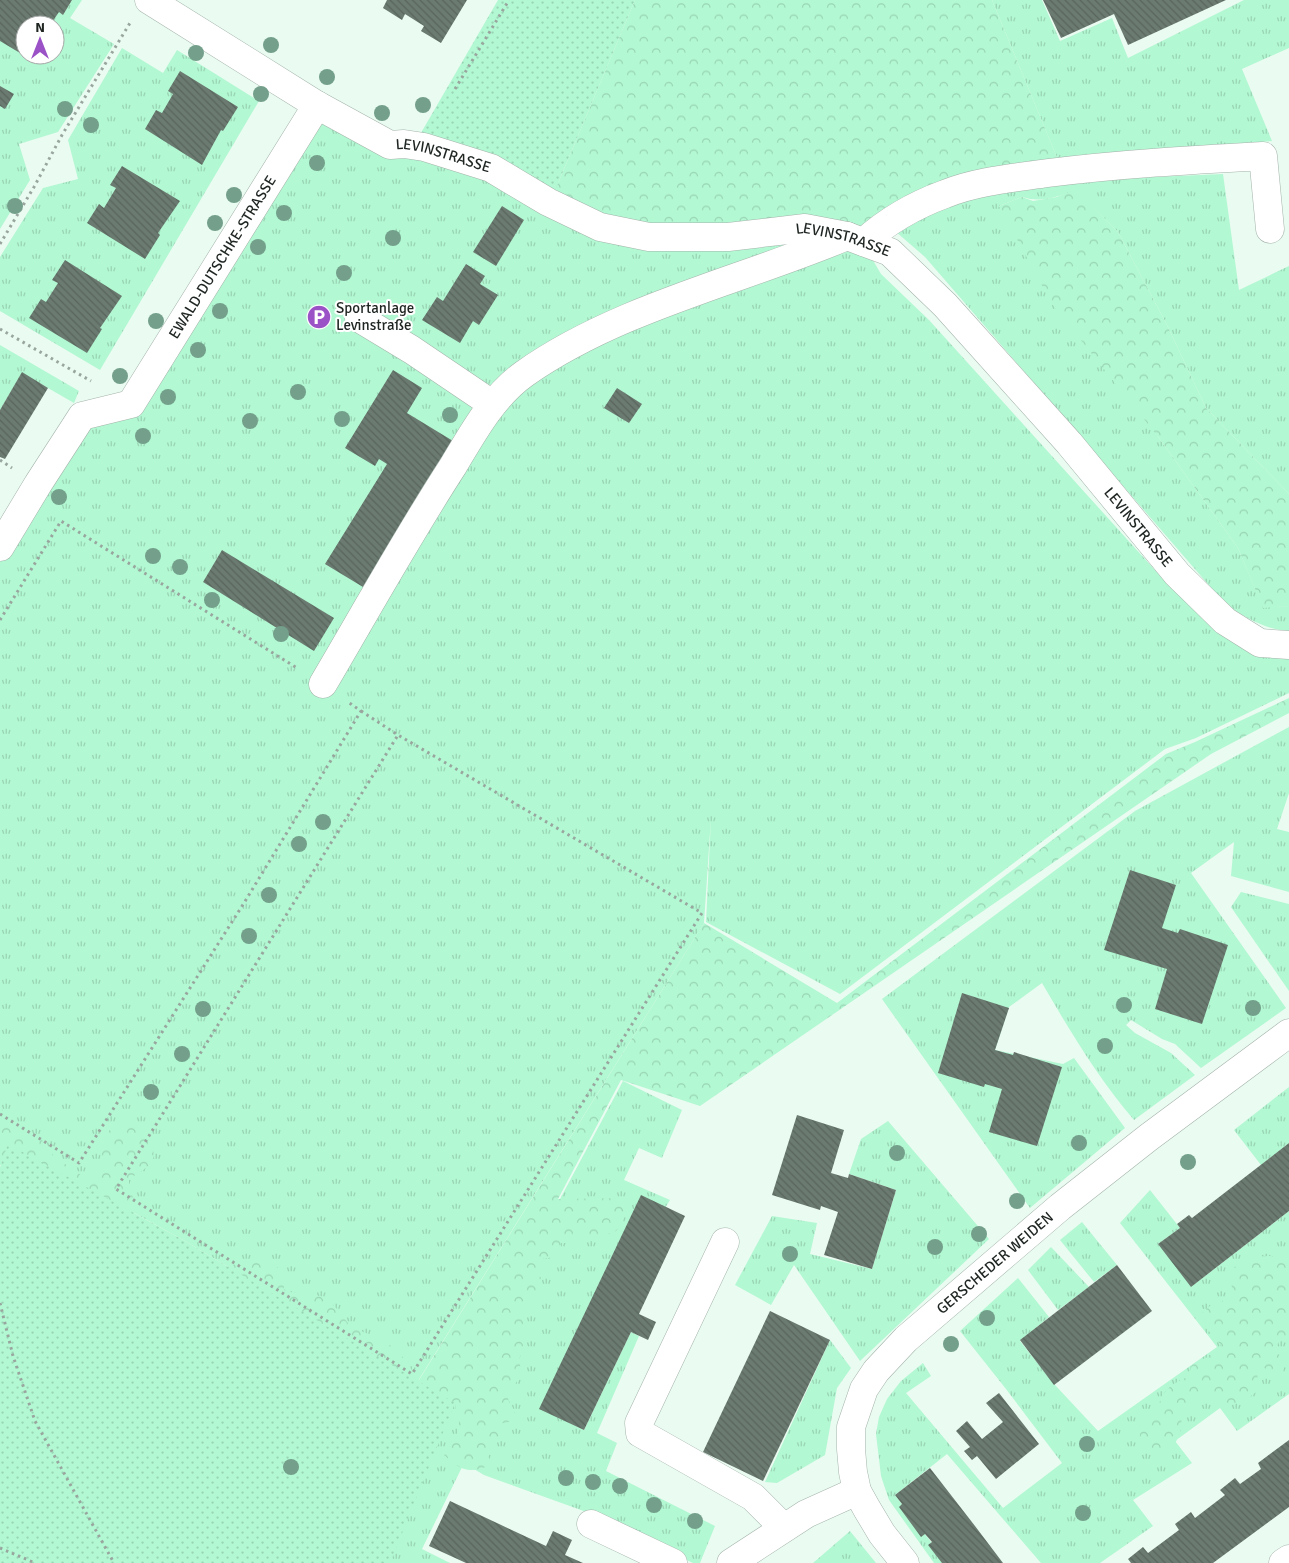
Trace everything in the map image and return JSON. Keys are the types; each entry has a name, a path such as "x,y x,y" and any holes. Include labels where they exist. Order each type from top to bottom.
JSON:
{"street":[{"path":"141,8 317,105"},
{"name":"LEVINSTRASSE","path":"317,105 390,145 424,146 492,168 548,202 600,227 649,237 728,237 805,228 856,239 890,252 945,305 1069,443 1178,574 1225,621 1260,642 1289,646"},
{"name":"EWALD-DUTSCHKE-STRASSE","path":"130,404 317,105"},
{"path":"323,684 436,491 492,404 524,375 577,342 641,313 812,251 856,239 945,193 997,180 1103,166 1263,156 1270,229"},
{"path":"360,318 412,350 492,404"},
{"path":"0,547 82,416 130,404"},
{"name":"GERSCHEDER WEIDEN","path":"905,1563 882,1534 857,1491 851,1449 851,1427 864,1389 876,1372 906,1339 1060,1207 1289,1033"},
{"path":"725,1242 639,1423 640,1433 753,1496 784,1528"},
{"path":"731,1563 806,1514 857,1491"},
{"path":"591,1524 673,1563"},
{"path":"1283,1563 1289,1559"}],"path":[{"path":"455,88 509,0"},
{"path":"0,244 62,135 141,8"},
{"path":"0,329 130,404"},
{"path":"0,620 61,521 323,684 398,735 702,912 412,1374 116,1189 398,735"},
{"path":"0,1114 79,1163 244,903 361,711"},
{"path":"0,1303 13,1356 35,1421 114,1563"},
{"path":"0,1548 35,1563"}],"green space":[{"path":"0,0 82,0 70,18 114,44 58,132 19,144 30,180 0,229"},
{"path":"498,0 635,0 551,200 418,138"},
{"path":"635,0 992,0 1058,160 864,237 650,232 551,200"},
{"path":"992,0 1042,0 1060,41 1112,18 1128,58 1244,0 1289,0 1289,48 1242,69 1272,141 1058,160"},
{"path":"122,48 163,73 177,50 259,101 100,370 0,311 0,257 43,188 78,179 68,140"},
{"path":"317,108 393,149 864,245 881,274 929,320 1172,589 1217,626 1289,651 1289,693 1196,738 1165,749 840,994 706,922 711,818 704,923 418,1381 185,1241 78,1182 0,1256 13,1152 0,1142 0,562 85,420 136,408"},
{"path":"1223,174 1239,290 1289,266 1289,494 1206,408 1167,325 1118,232 1076,190 1043,199 1022,197 999,206 1159,438 1238,548 1263,607 1289,606 1289,631 1264,625 1226,605 925,257 895,231 932,211 990,192 1108,179"},
{"path":"1076,189 1118,232 1167,325 1206,408 1289,494 1289,606 1263,608 1238,548 1159,438 1052,304 999,206 1022,197 1033,201 1057,197"},
{"path":"0,345 79,391 74,403 22,373 0,410"},
{"path":"1289,698 1289,713 1211,754 700,1106 621,1080 558,1199 621,1198 625,1213 622,1225 616,1231 602,1236 578,1237 568,1243 561,1243 561,1253 554,1257 536,1260 536,1272 542,1279 540,1290 525,1309 524,1341 519,1361 522,1374 513,1387 508,1399 515,1412 509,1422 498,1424 501,1440 491,1446 488,1455 491,1465 483,1468 471,1470 461,1468 444,1455 457,1435 459,1422 455,1404 10,1165 0,1165 0,1108 7,1113 22,1133 37,1137 46,1143 54,1157 87,1180 99,1177 101,1169 100,1138 115,1127 133,1123 150,1143 154,1155 148,1166 129,1179 129,1187 134,1200 134,1215 217,1271 252,1258 263,1259 276,1265 284,1278 284,1289 288,1292 310,1293 325,1298 336,1308 351,1327 378,1336 399,1352 419,1380 704,923 837,1003 1166,754"},
{"path":"1289,727 1289,793 1277,829 1289,832 1289,892 1231,876 1234,842 1191,873 1286,1008 1201,1068 1175,1044 1162,1039 1131,1020 1126,1025 1135,1033 1171,1053 1195,1075 1134,1120 1096,1071 1042,983 1009,1007 995,1050 1063,1064 1074,1058 1125,1128 1030,1208 882,999 1135,811"},
{"path":"1241,892 1289,904 1289,991 1231,907"},
{"path":"623,1081 682,1110 662,1158 639,1148 624,1180 670,1200 540,1408 584,1430 631,1332 639,1336 597,1433 617,1443 606,1471 715,1526 700,1563 693,1563 592,1514 484,1475 464,1463 422,1549 450,1563 383,1563 449,1407"},
{"path":"1289,1087 1289,1143 1261,1165 1234,1130"},
{"path":"888,1121 989,1239 860,1361 794,1265 771,1305 735,1285 772,1216 817,1223 810,1254 872,1269 896,1190 849,1174 861,1139"},
{"path":"8,1144 185,1241 455,1403 390,1563 0,1563 0,1167"},
{"path":"1150,1190 1180,1228 1158,1244 1196,1283 1289,1211 1289,1394 1237,1431 1220,1408 1175,1441 1192,1463 1133,1500 1153,1526 1100,1563 1041,1563 947,1454 895,1495 947,1563 934,1563 889,1500 881,1476 876,1434 879,1417 887,1399 901,1381 923,1363 931,1376 906,1393 1003,1508 1062,1463 960,1331 1018,1278 1049,1317 1020,1341 1055,1385 1098,1431 1217,1347 1120,1223"},
{"path":"1082,1222 1117,1265 1094,1282 1060,1240"},
{"path":"1051,1247 1089,1287 1058,1310 1028,1270"},
{"path":"1265,1256 1282,1256 1289,1265 1289,1336 1279,1338 1276,1352 1285,1360 1283,1373 1274,1374 1258,1364 1257,1391 1244,1401 1238,1403 1226,1403 1204,1394 1191,1398 1183,1408 1180,1433 1173,1448 1162,1455 1144,1450 1139,1442 1142,1419 1159,1408 1164,1392 1168,1388 1188,1377 1192,1365 1221,1350 1221,1345 1197,1318 1211,1305 1233,1297 1231,1280 1233,1268 1250,1259"},
{"path":"830,1340 851,1368 837,1388 825,1455 777,1483 765,1482"},
{"path":"850,1531 876,1563 813,1563"}],"building":[{"path":"0,0 72,0 63,15 59,12 57,15 15,15 15,50 0,41"},
{"path":"387,0 467,0 441,43 421,31 424,26 405,14 402,20 383,8"},
{"path":"1043,0 1226,0 1128,45 1114,14 1061,38"},
{"path":"180,71 238,107 223,131 221,130 202,165 145,129 156,110 162,113 173,94 168,91"},
{"path":"0,86 14,94 5,109 0,106"},
{"path":"122,166 180,201 158,233 160,235 145,259 87,223 99,204 104,208 116,188 110,185"},
{"path":"502,206 524,220 496,266 473,252"},
{"path":"65,260 122,296 100,328 102,329 87,353 29,318 41,299 46,302 58,283 52,280"},
{"path":"466,264 485,276 480,284 498,295 479,325 473,321 460,343 422,320 437,297 443,301"},
{"path":"393,370 422,388 407,413 453,441 363,587 325,564 387,464 379,459 375,466 345,448"},
{"path":"22,372 48,388 5,459 0,457 0,410"},
{"path":"617,388 642,404 629,423 604,408"},
{"path":"222,550 334,618 314,651 203,582"},
{"path":"1130,870 1176,885 1162,928 1178,933 1180,929 1228,945 1202,1024 1155,1009 1167,969 1104,950"},
{"path":"962,993 1009,1008 995,1050 1013,1055 1014,1052 1062,1067 1037,1146 989,1132 1002,1089 985,1084 984,1087 938,1073"},
{"path":"797,1115 844,1130 831,1173 848,1178 849,1174 896,1190 872,1269 824,1255 838,1212 821,1206 820,1210 772,1195"},
{"path":"1289,1143 1289,1211 1191,1287 1158,1244 1180,1228 1177,1224 1189,1215 1192,1218"},
{"path":"641,1195 685,1216 639,1314 656,1322 648,1340 631,1332 584,1430 539,1409"},
{"path":"1117,1265 1152,1311 1054,1385 1020,1340"},
{"path":"770,1311 830,1340 763,1481 703,1452"},
{"path":"999,1393 1039,1444 996,1479 977,1456 972,1460 964,1451 970,1447 956,1431 967,1421 982,1439 1003,1422 986,1403"},
{"path":"1289,1440 1289,1507 1213,1563 1131,1563 1128,1559 1143,1547 1148,1553 1179,1530 1175,1524 1191,1512 1195,1518 1225,1495 1220,1490 1235,1478 1240,1484 1261,1469 1258,1463"},
{"path":"930,1468 1003,1563 942,1563 928,1545 932,1542 925,1534 921,1537 899,1507 902,1504 895,1495"},
{"path":"450,1501 546,1546 553,1531 572,1540 565,1555 583,1563 466,1563 429,1546"}],"place":[{"name":"Sportanlage Levinstraße","path":"319,317"}]}
